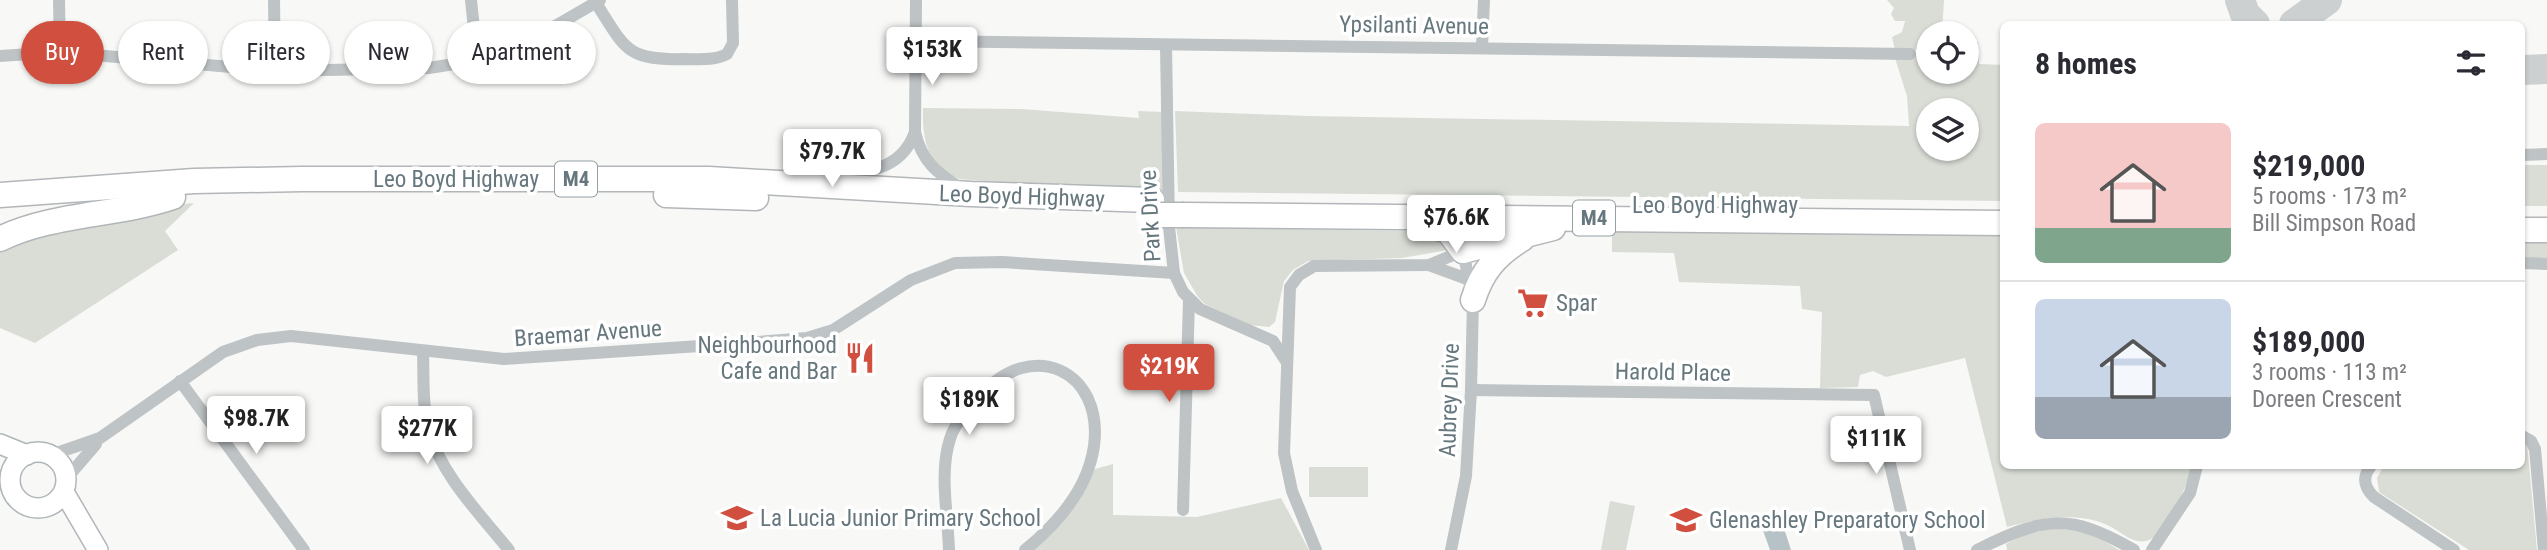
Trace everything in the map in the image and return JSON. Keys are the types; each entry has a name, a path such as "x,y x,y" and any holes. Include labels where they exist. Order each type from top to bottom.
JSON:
{"highway":[{"name":"Leo Boyd Highway","path":"0,195 194,181 275,179 709,179 1150,207"},
{"name":"Leo Boyd Highway","path":"0,208 173,197 605,194 1184,208 1401,218 2000,223"},
{"path":"0,239 32,226 139,208 173,197"},
{"name":"Leo Boyd Highway","path":"1184,208 2000,208"},
{"path":"2525,215 2547,215"},
{"path":"1401,218 1448,231 1463,251 1552,229 1637,219"},
{"path":"1472,290 1497,256 1522,239 1552,229"},
{"path":"2525,230 2547,230"}],"street":[{"path":"59,0 59,21"},
{"path":"274,0 274,21"},
{"path":"471,0 473,21"},
{"path":"564,21 598,1 622,43 642,58 708,59 727,54 733,43 732,0"},
{"path":"916,0 915,132 929,165 971,194"},
{"path":"1482,47 1484,0"},
{"name":"Ypsilanti Avenue","path":"916,41 1910,54"},
{"name":"Park Drive","path":"1166,44 1169,227 1174,273 1189,300 1209,314 1261,335 1278,345 1286,361"},
{"path":"0,56 21,55"},
{"path":"104,56 222,66"},
{"path":"330,70 420,69 447,63"},
{"path":"709,179 869,171 886,167 901,158 915,132"},
{"path":"2525,155 2547,153"},
{"path":"1316,550 1287,471 1286,361 1290,287 1299,275 1314,267 1430,264 1463,251"},
{"name":"Aubrey Drive","path":"1451,550 1466,476 1471,390 1472,290 1463,251"},
{"name":"Braemar Avenue","path":"51,456 100,438 232,348 272,338 291,336 423,353 504,359 807,338 846,324 927,271 955,263 1002,262 1174,273"},
{"path":"2525,263 2547,264"},
{"path":"1430,264 1472,290"},
{"path":"1183,510 1189,300"},
{"path":"1261,335 1279,327 1288,315"},
{"path":"423,353 426,413 433,443 467,497 509,550"},
{"path":"949,550 946,460 954,430 990,385 1021,366 1044,364 1065,372 1087,398 1094,416 1094,448 1082,485 1068,506 1025,550"},
{"path":"180,381 304,550"},
{"name":"Harold Place","path":"1471,390 1874,396 1910,550"},
{"name":"Braemar Avenue","path":"65,485 100,438"},
{"path":"2525,438 2531,441 2535,449 2544,550"},
{"path":"0,444 27,455"},
{"path":"10,481 15,466 27,455 36,453 51,456 60,463 65,485 85,533 97,550"},
{"path":"0,459 16,497 23,503 63,517 85,533"},
{"path":"2152,550 2189,493 2196,469"},
{"path":"2369,469 2365,475 2365,484 2374,497 2451,549"},
{"path":"38,508 49,506 65,485"},
{"path":"1977,550 2017,531 2067,523 2095,528 2134,550"}],"shaded area":[{"path":"1887,0 1944,0 1943,21 1916,21 1916,50 1895,50 1892,37 1902,32 1905,21 1895,21 1891,14 1894,8"},
{"path":"1894,55 1916,56 1916,84 1979,84 1979,64 2000,65 2000,201 1178,192 1175,111 1308,116 1909,126 1907,96"},
{"path":"923,108 1021,109 1139,118 1138,111 1162,112 1163,191 1137,193 960,179 941,168 929,152 924,131"},
{"path":"2525,165 2547,165 2547,206 2525,206"},
{"path":"194,203 165,231 178,250 35,343 0,328 0,238 66,216"},
{"path":"1176,227 1406,231 1439,234 1454,249 1402,258 1308,261 1293,270 1284,281 1275,322 1269,327 1249,325 1205,304 1198,297 1184,273"},
{"path":"2000,228 2000,469 2191,469 2181,496 2161,530 2146,541 2135,540 2107,525 2083,518 2044,519 2007,527 1965,358 1886,377 1873,371 1860,375 1858,387 1820,388 1822,312 1802,309 1800,286 1679,282 1674,253 1612,252 1612,231"},
{"path":"2525,237 2547,238 2547,258 2525,258"},
{"path":"2525,443 2537,550 2469,550 2379,492 2377,478 2382,469 2525,469"},
{"path":"1113,464 1113,515 1197,517 1281,498 1309,550 1021,550 1070,503 1095,469"},
{"path":"1309,467 1368,467 1368,497 1309,497"},
{"path":"1610,501 1635,506 1626,550 1601,550"},
{"path":"1780,516 1791,550 1770,550 1760,522"},
{"path":"2055,528 2093,534 2119,550 2007,550 2006,544 2023,535"}],"taxiway":[{"path":"2240,0 2245,14 2252,21"},
{"path":"2298,21 2327,0"},
{"path":"2525,70 2547,69"}],"place":[{"name":"Spar","path":"1533,303"},
{"name":"Neighbourhood Cafe and Bar","path":"860,358"},
{"name":"La Lucia Junior Primary School","path":"737,518"},
{"name":"Glenashley Preparatory School","path":"1686,520"}]}
